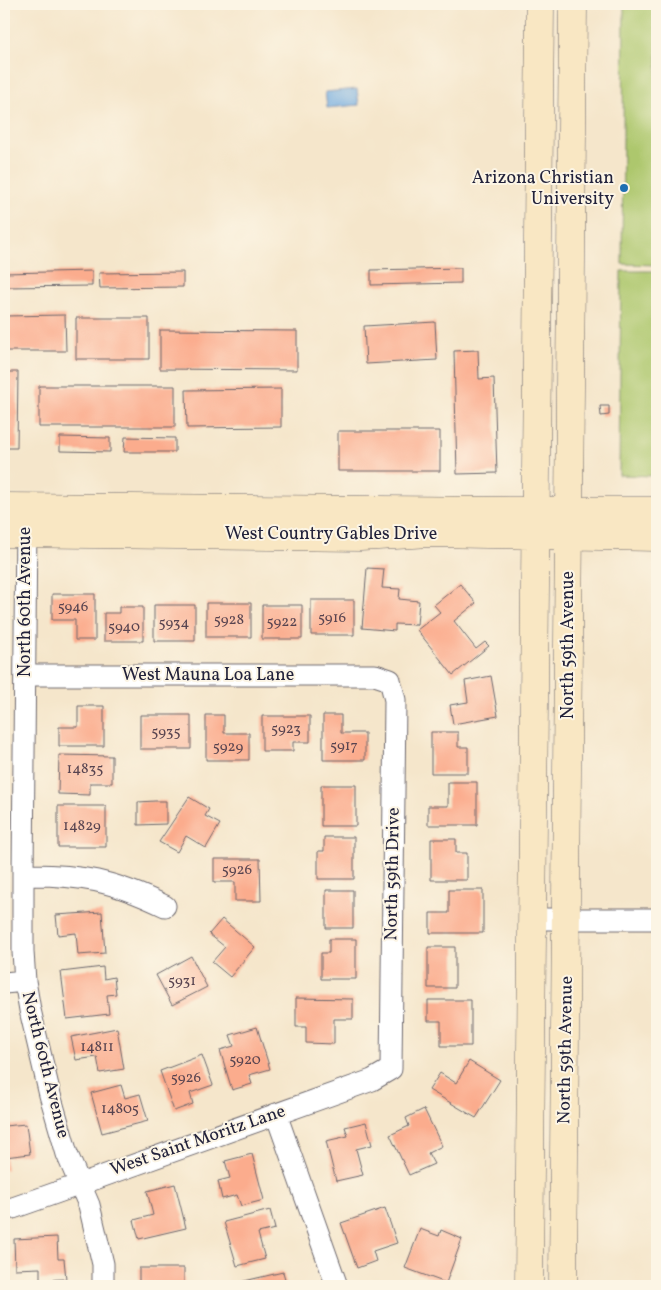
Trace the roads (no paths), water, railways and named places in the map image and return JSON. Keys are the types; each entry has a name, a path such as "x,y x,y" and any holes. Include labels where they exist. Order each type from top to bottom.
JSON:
{"main road":[{"name":"North 59th Avenue","path":"529,1286 540,4"},
{"name":"North 59th Avenue","path":"563,1286 568,919 570,234 573,4"},
{"name":"West Country Gables Drive","path":"15,520 570,523 657,511"},
{"name":"West Country Gables Drive","path":"570,523 657,537"}],"street":[{"name":"North 60th Avenue","path":"15,520 25,675 23,876 25,981 50,1095 67,1154 89,1205 103,1264 103,1286"},
{"name":"West Mauna Loa Lane","path":"25,675 375,676 390,680"},
{"name":"North 59th Drive","path":"390,680 395,700 391,1069"},
{"path":"23,876 52,875 88,878 114,884 165,906"},
{"path":"532,918 657,919"},
{"path":"4,984 25,981"},
{"name":"West Saint Moritz Lane","path":"4,1209 13,1208 372,1080 391,1069"},
{"path":"276,1114 337,1286"}],"water":[{"path":"357,89 359,105 327,108 325,92"}],"place":[{"name":"Arizona Christian University","path":"624,188"}]}
